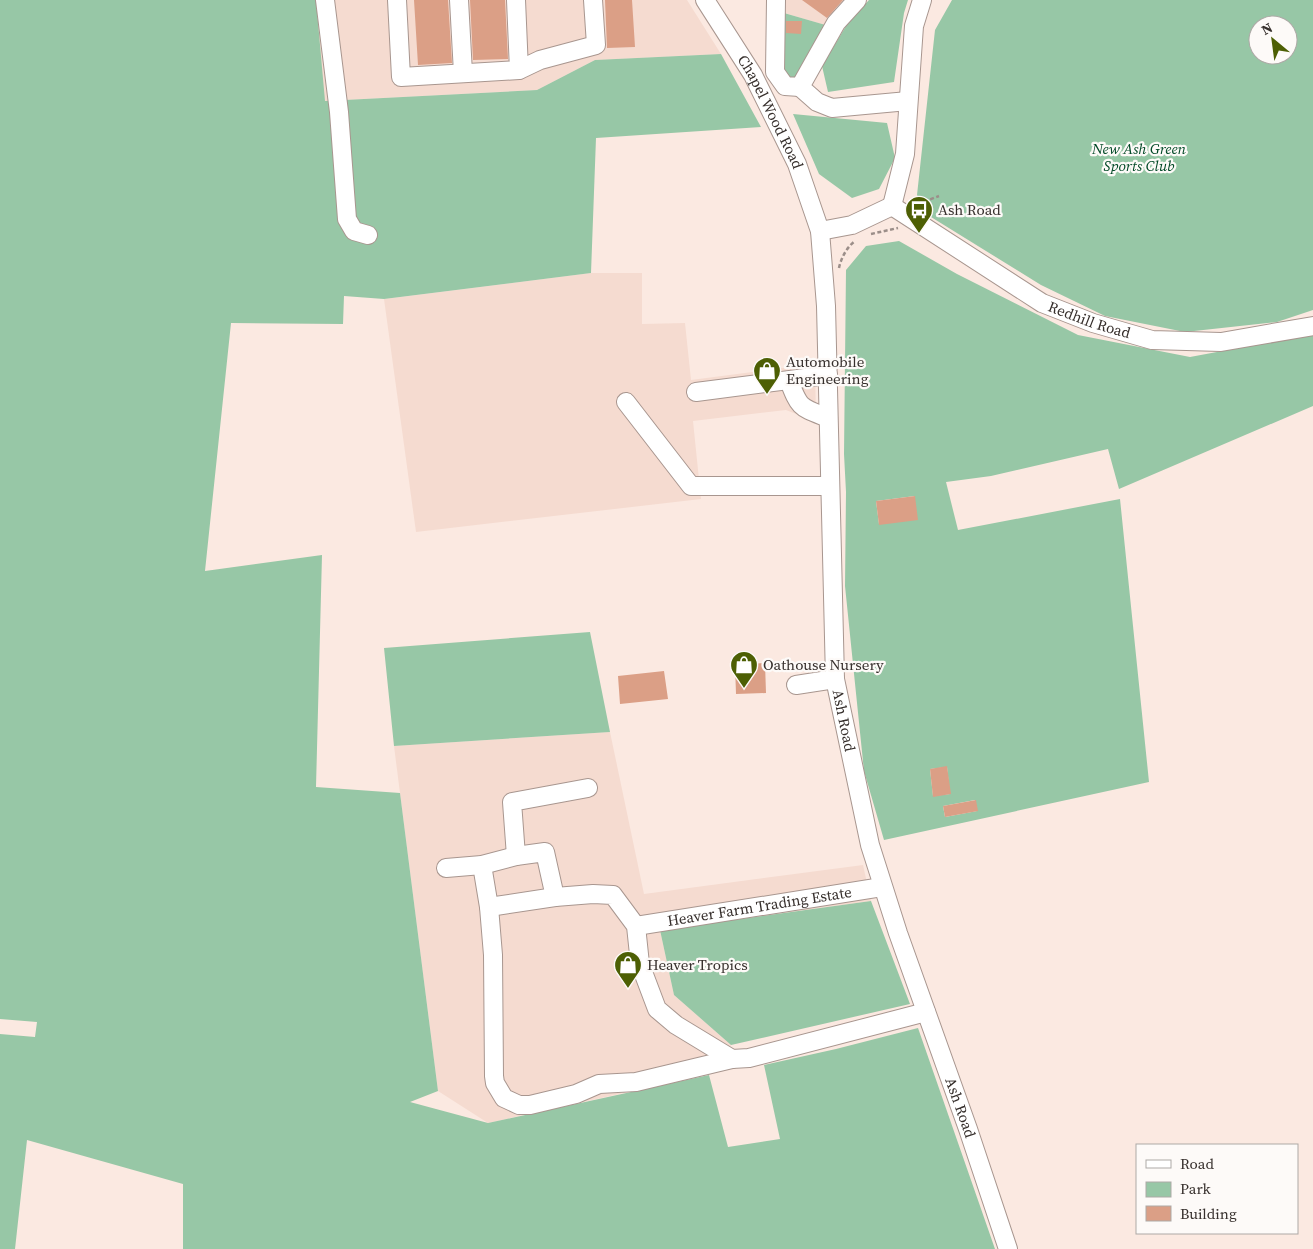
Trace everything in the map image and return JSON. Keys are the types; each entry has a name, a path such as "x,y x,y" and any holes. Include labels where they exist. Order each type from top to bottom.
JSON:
{"street":[{"path":"325,0 339,112 347,219 354,231 368,235"},
{"path":"397,0 401,78 519,70 540,60 596,45 593,0"},
{"path":"459,0 463,73"},
{"path":"516,0 519,70"},
{"name":"Chapel Wood Road","path":"705,0 752,75 797,164 820,231"},
{"path":"776,0 775,72 785,86 800,87 817,102 832,108 908,101"},
{"path":"800,87 836,23 856,0"},
{"path":"820,231 852,225 892,206 904,154 914,26 922,0"},
{"name":"Redhill Road","path":"892,206 1042,303 1094,324 1152,340 1221,342 1313,326"},
{"name":"Ash Road","path":"820,231 826,306 835,679 870,845 882,886 968,1129 1008,1249"},
{"path":"696,392 828,375"},
{"path":"790,381 802,408 828,418"},
{"path":"626,402 691,486 830,486"},
{"path":"796,685 835,679"},
{"path":"516,856 512,802 588,788"},
{"path":"446,868 482,865 516,856 544,852 555,897"},
{"path":"482,865 490,907 493,955 494,1076 499,1092 510,1102 518,1105 530,1105 576,1094 599,1084 646,1081 732,1058 749,1058 926,1012"},
{"name":"Heaver Farm Trading Estate","path":"636,926 882,886"},
{"path":"490,907 555,897 593,894 613,895 636,926 640,964 657,1009 676,1025 732,1058"}],"path":[{"path":"870,234 900,228"},
{"path":"839,268 841,259 852,243 857,240"}],"shaded area":[{"path":"316,0 687,0 721,54 595,60 537,90 324,101"},
{"path":"783,0 852,0 829,26 784,13"},
{"path":"591,273 642,273 642,324 685,323 691,380 815,364 816,422 786,410 693,421 701,499 416,532 384,299"},
{"path":"610,732 644,894 863,865 871,901 660,930 674,995 731,1045 715,1073 488,1123 438,1091 394,746"}],"green space":[{"path":"0,0 316,0 325,101 537,90 595,60 721,54 761,127 596,138 591,273 384,299 344,296 343,324 231,323 205,571 322,555 316,787 400,793 438,1091 410,1102 488,1123 709,1075 728,1147 780,1139 764,1065 918,1028 995,1249 183,1249 183,1184 27,1140 15,1249 0,1249 0,1034 35,1037 37,1022 0,1019"},
{"path":"869,0 908,0 904,13 894,82 828,92 822,66 849,21"},
{"name":"New Ash Green Sports Club","path":"952,0 1313,0 1313,310 1277,322 1185,332 1105,316 1041,285 931,217 917,195 935,30"},
{"path":"784,13 829,26 795,80 785,78 779,71"},
{"path":"793,114 887,123 895,158 879,189 852,198 819,174"},
{"path":"899,241 957,274 1078,335 1190,357 1313,334 1313,406 1119,489 1108,449 991,476 946,482 958,530 1120,499 1149,782 884,840 864,771 845,586 846,270 866,246","holes":["915,496 879,524 876,501","947,767 950,794 933,796 930,769","975,800 977,811 945,817 943,806"]},
{"path":"590,632 610,732 394,746 384,648"},
{"path":"871,901 910,1004 731,1045 674,995 660,930"}],"building":[{"path":"414,0 448,0 452,63 418,65"},
{"path":"470,0 505,0 508,59 473,60"},
{"path":"605,0 632,0 635,47 607,48"},
{"path":"802,0 843,0 827,18"},
{"path":"786,21 802,21 801,34 786,33"},
{"path":"915,496 918,520 879,525 876,501"},
{"path":"765,663 766,693 736,694 735,665"},
{"path":"664,671 668,699 620,704 618,676"},
{"path":"947,766 951,794 933,797 930,769"},
{"path":"976,800 978,811 945,817 943,806"}],"place":[{"name":"Ash Road","path":"919,234"},
{"name":"Automobile Engineering","path":"767,395"},
{"name":"Oathouse Nursery","path":"744,689"},
{"name":"Heaver Tropics","path":"628,989"}]}
